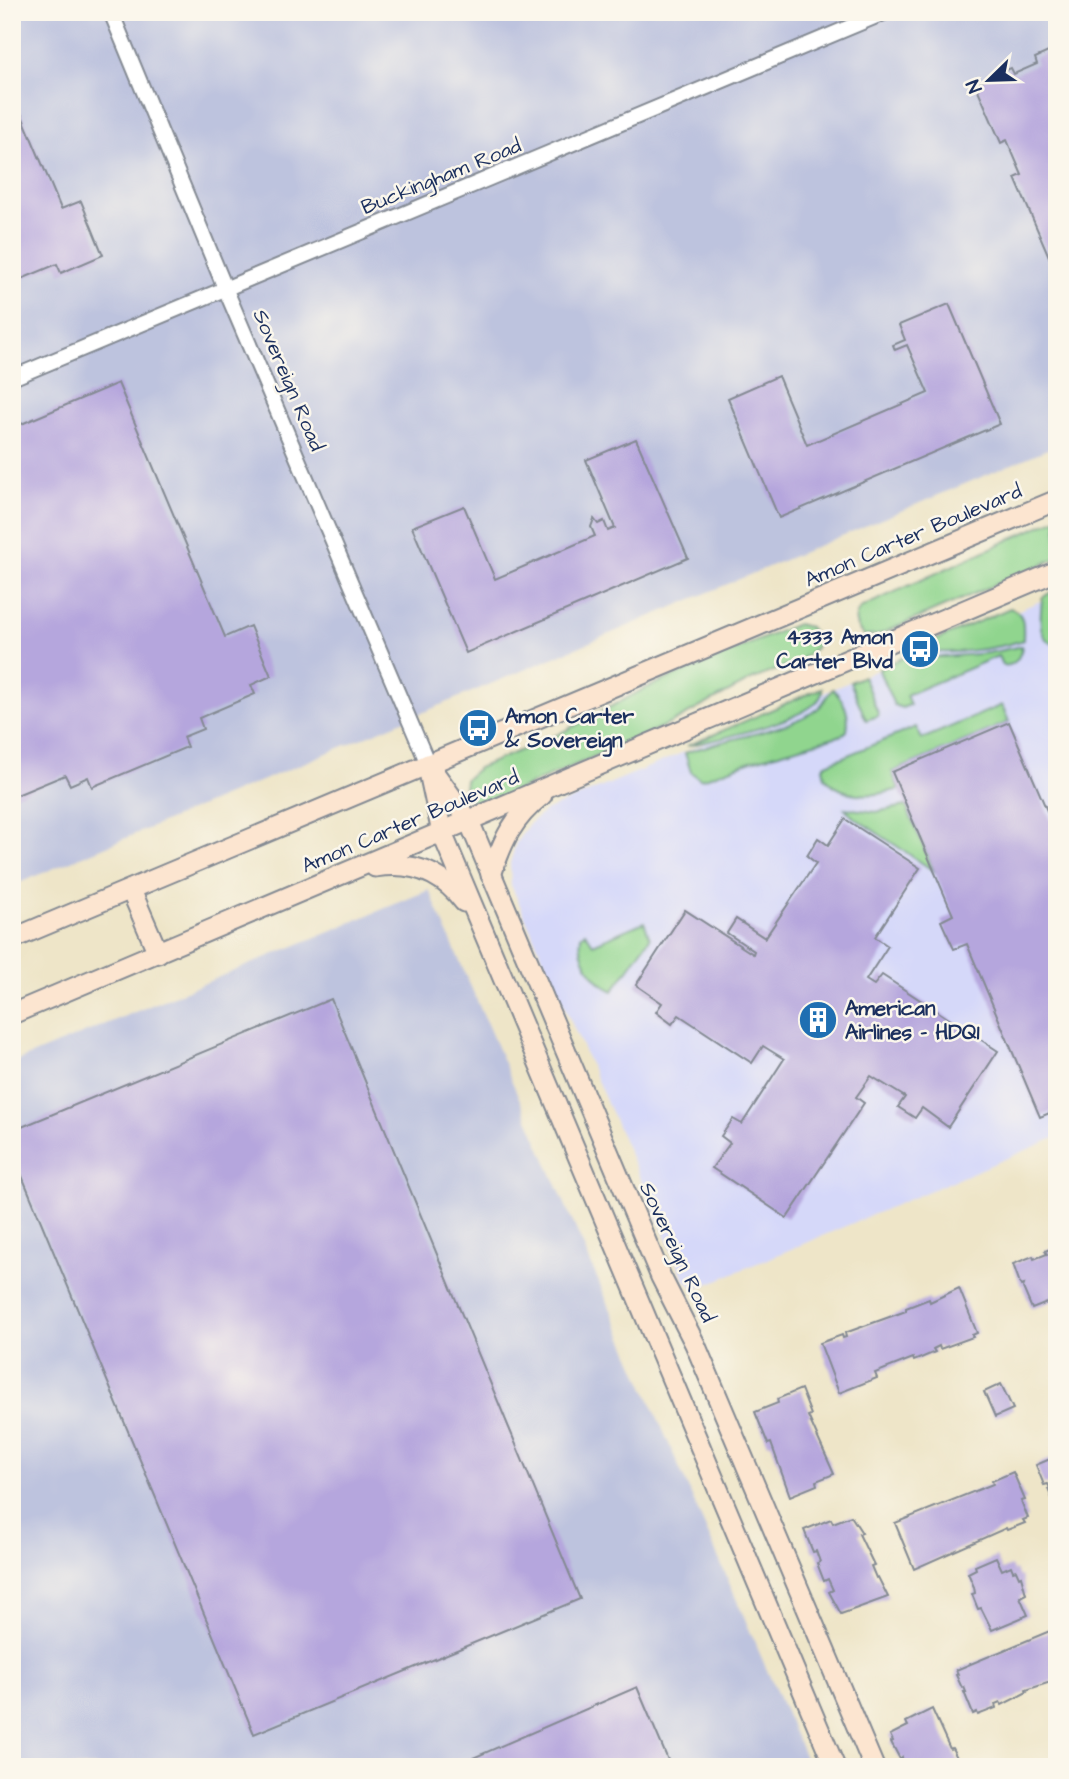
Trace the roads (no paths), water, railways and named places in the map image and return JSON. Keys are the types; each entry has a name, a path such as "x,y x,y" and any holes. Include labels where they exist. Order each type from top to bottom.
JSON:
{"street":[{"name":"Sovereign Road","path":"111,12 225,288 428,764 442,833 835,1767"},
{"name":"Buckingham Road","path":"12,378 886,12"},
{"name":"Amon Carter Boulevard","path":"12,939 1057,499"},
{"name":"Amon Carter Boulevard","path":"12,1014 1057,571"},
{"name":"Sovereign Road","path":"428,764 468,821 662,1277 695,1344 874,1767"},
{"path":"491,875 511,825 528,806 555,784"},
{"path":"353,870 388,865 413,866 432,873 453,887 468,906 493,955"},
{"path":"131,890 158,953"}],"place":[{"name":"4333 Amon Carter Blvd","path":"920,649"},
{"name":"Amon Carter & Sovereign","path":"478,728"},
{"name":"American Airlines - HDQ1","path":"818,1020"}]}
